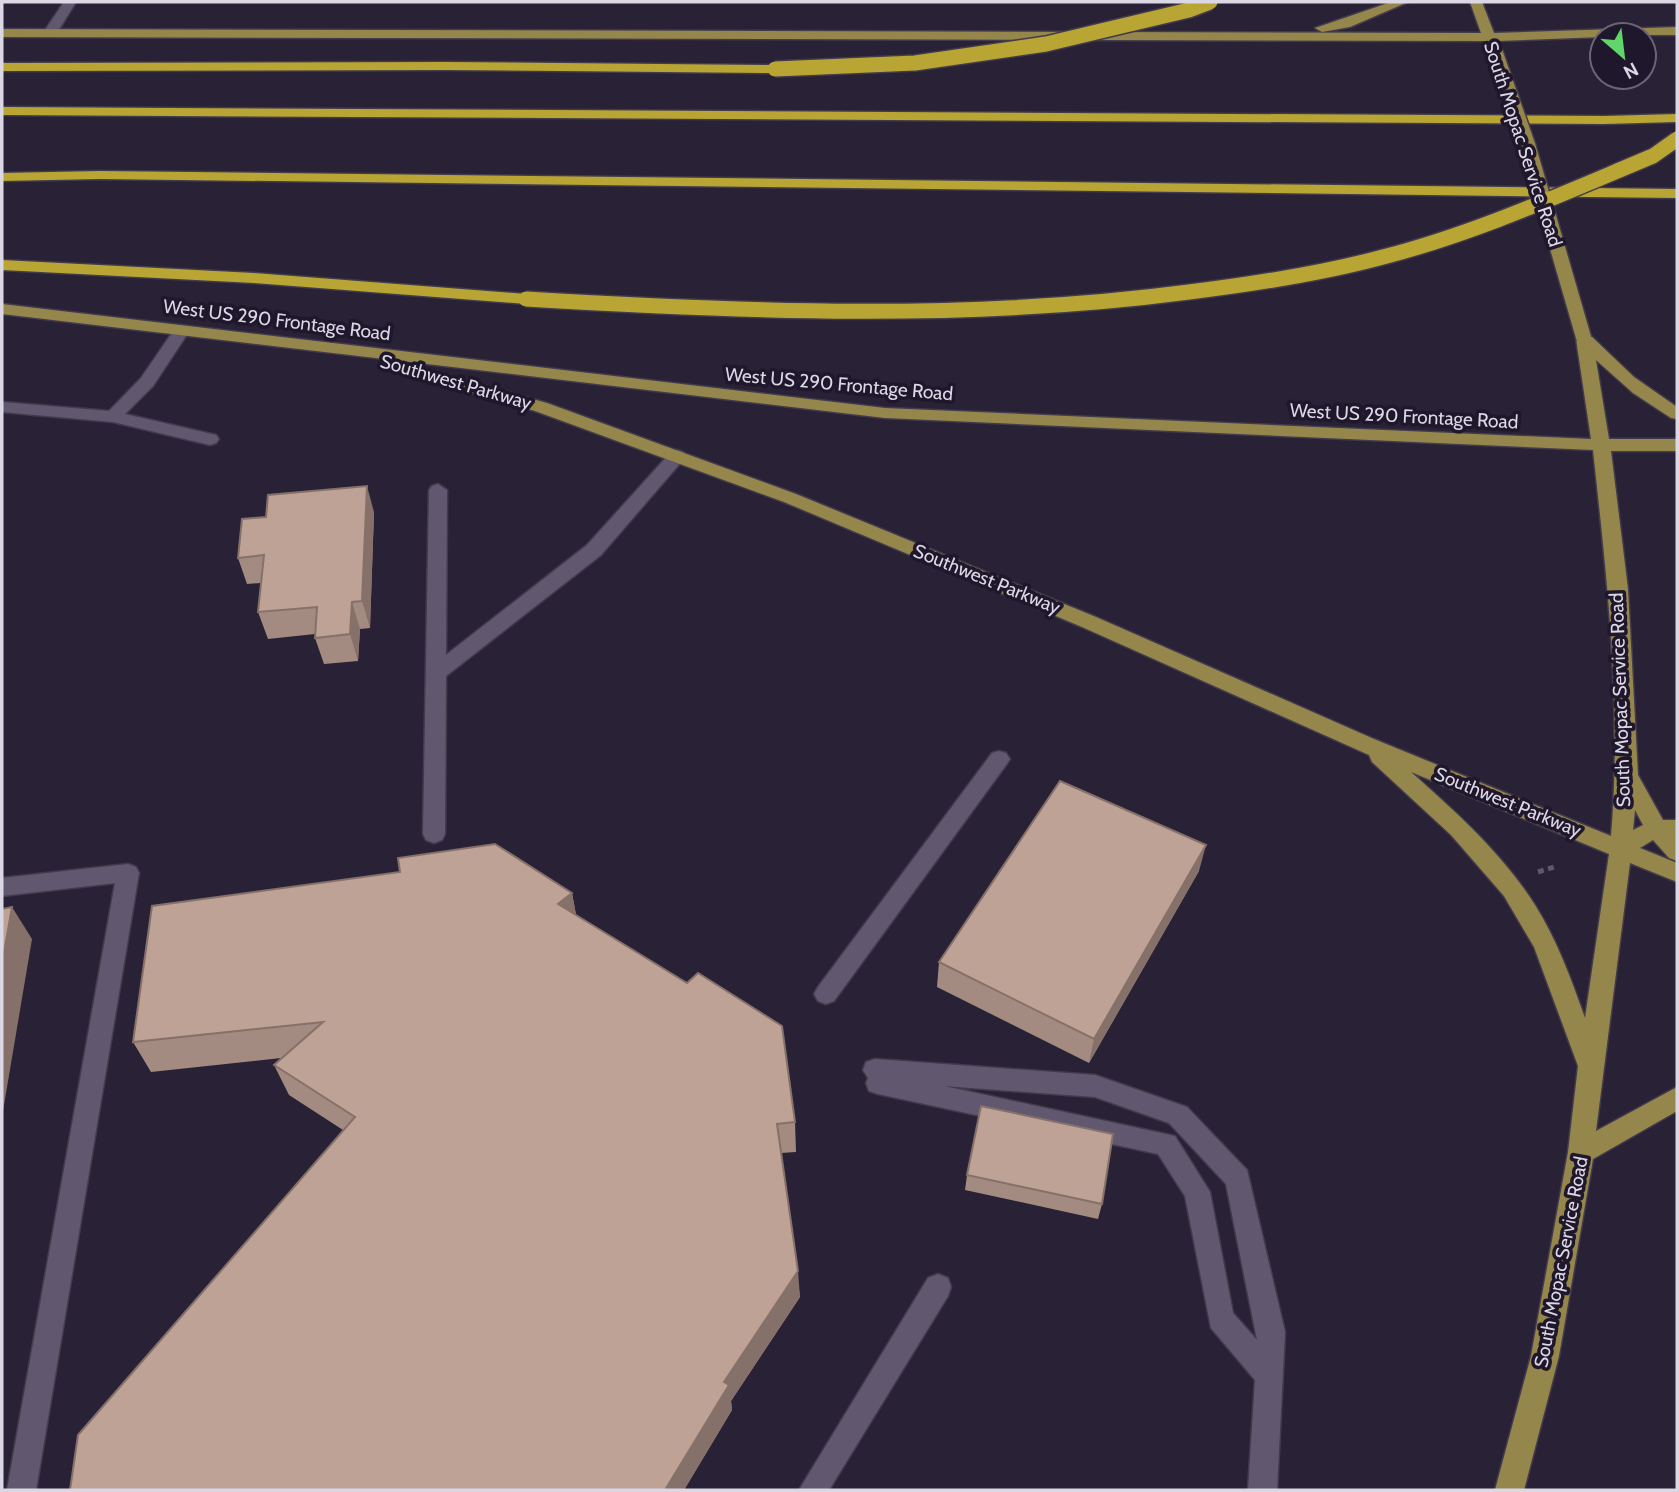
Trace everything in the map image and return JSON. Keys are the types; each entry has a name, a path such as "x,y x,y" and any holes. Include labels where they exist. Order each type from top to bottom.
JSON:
{"highway":[{"path":"2,67 446,66 775,69 915,63 1046,44 1189,10 1210,2"},
{"path":"2,111 1590,120 1677,118"},
{"path":"2,265 254,278 693,309 861,314 1030,309 1192,294 1345,266 1479,229 1653,156 1677,139"},
{"path":"2,177 100,175 1677,194"}],"main road":[{"path":"1263,38 1345,24 1402,2"},
{"name":"South Mopac Service Road","path":"1476,2 1528,146 1584,339 1601,445 1618,589 1627,775 1621,848 1590,1067 1581,1152 1545,1356 1510,1490"},
{"path":"2,33 1263,38 1492,44 1677,31"},
{"name":"West US 290 Frontage Road","path":"2,309 885,414 1601,445 1677,445"},
{"path":"1584,339 1615,372 1651,400 1677,414"},
{"name":"Southwest Parkway","path":"339,348 541,407 790,498 1076,616 1367,745 1677,873"},
{"path":"1367,745 1442,812 1484,855 1528,912 1557,973 1590,1067"},
{"path":"1627,775 1666,828 1677,852"},
{"path":"1621,848 1666,828"},
{"path":"1581,1152 1677,1098"}],"lane":[{"path":"50,33 69,2"},
{"path":"113,417 147,382 182,330"},
{"path":"2,407 113,417 210,439"},
{"path":"436,673 594,550 677,456"},
{"path":"434,834 438,490"},
{"path":"826,994 999,759"},
{"path":"2,887 128,873 21,1490"},
{"path":"1263,1490 1269,1376 1271,1332 1238,1178 1178,1115 1095,1086 877,1077 1166,1144 1197,1192 1221,1319 1269,1376"},
{"path":"813,1490 938,1287"}],"building":[{"path":"367,486 362,601 352,602 350,634 315,638 317,607 258,612 264,555 238,558 242,519 266,517 268,495"},
{"path":"1060,781 1206,845 1094,1039 939,962"},
{"path":"495,844 572,893 558,904 687,983 698,973 782,1026 795,1122 777,1124 798,1271 724,1382 729,1385 665,1490 70,1490 78,1435 355,1117 274,1065 323,1022 133,1042 152,906 400,872 398,858"},
{"path":"12,907 2,964 2,909"},
{"path":"981,1106 1113,1134 1102,1204 967,1175"}]}
